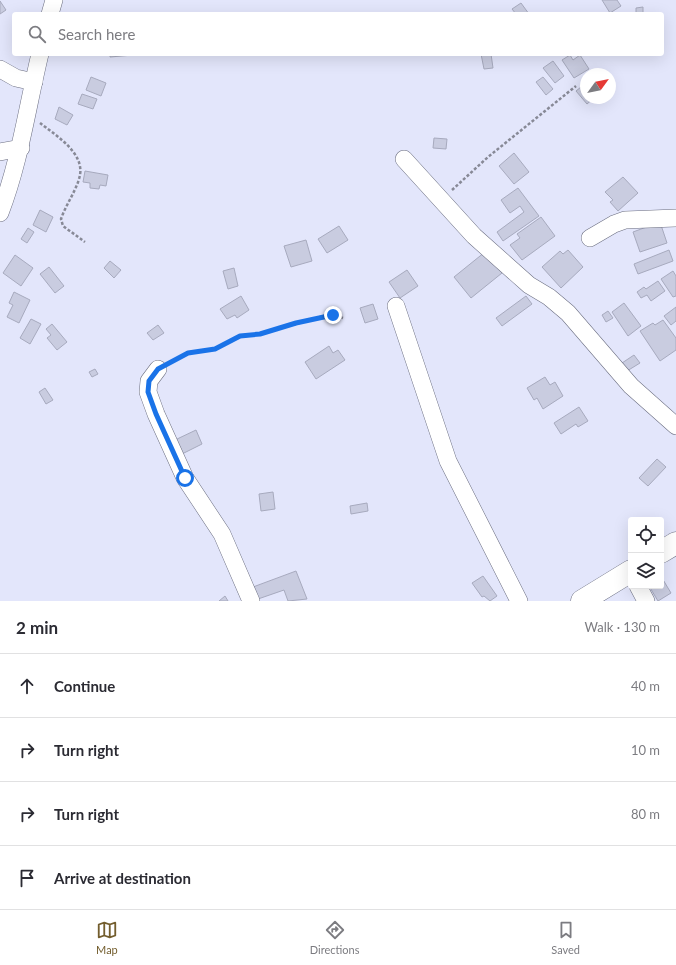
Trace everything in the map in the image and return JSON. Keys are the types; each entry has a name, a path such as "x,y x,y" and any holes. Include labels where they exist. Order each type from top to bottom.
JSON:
{"main road":[{"path":"664,550 676,543"},
{"path":"582,601 628,578"}],"street":[{"path":"51,12 54,0"},
{"path":"0,213 21,148 26,114 40,56"},
{"path":"0,69 16,78 34,82"},
{"path":"0,152 21,148"},
{"path":"404,159 474,236 528,285 549,297 568,313 632,386 676,426"},
{"path":"590,238 614,224 626,220 676,218"},
{"path":"396,306 448,461 519,601"},
{"path":"158,369 149,381 148,392 156,414 185,478 222,534 251,601"},
{"path":"639,589 646,601"}],"path":[{"path":"441,200 488,157 576,86"},
{"path":"26,114 64,141 80,167 80,176 61,219 63,226 85,242"},
{"path":"158,369 188,353 215,349 240,336 260,334 324,316 333,315 343,318"}],"building":[{"path":"602,0 617,0 621,6 609,12"},
{"path":"0,1 6,10 0,14"},
{"path":"521,3 528,12 514,12 512,9"},
{"path":"643,7 643,12 636,12 636,8"},
{"path":"481,56 491,56 493,68 484,69"},
{"path":"568,56 571,56 573,60 581,56 588,68 580,68 580,74 574,78 562,60"},
{"path":"553,61 564,76 555,83 543,68"},
{"path":"91,77 106,83 101,96 86,90"},
{"path":"543,77 553,89 546,95 536,82"},
{"path":"580,88 580,96 576,91"},
{"path":"82,94 97,99 93,109 78,104"},
{"path":"59,107 73,115 67,125 55,119"},
{"path":"434,138 447,139 446,149 433,148"},
{"path":"514,153 529,172 514,184 499,166"},
{"path":"85,171 108,175 106,186 100,185 99,189 90,188 90,183 83,182"},
{"path":"623,177 638,193 618,211 610,202 613,200 605,192"},
{"path":"518,188 539,216 503,241 497,232 524,212 520,206 510,213 501,200"},
{"path":"40,210 53,217 46,232 33,225"},
{"path":"541,217 555,236 522,260 510,245 520,238 517,234"},
{"path":"660,222 667,243 640,252 633,232"},
{"path":"339,226 348,240 327,253 318,239"},
{"path":"28,228 34,232 27,243 21,239"},
{"path":"306,240 312,261 291,267 284,246"},
{"path":"568,250 583,267 561,288 542,267 560,251 563,254"},
{"path":"669,250 673,261 638,274 634,264"},
{"path":"485,252 502,273 471,298 454,277"},
{"path":"15,255 33,268 21,286 3,273"},
{"path":"110,261 121,270 114,278 104,268"},
{"path":"49,267 64,286 55,293 40,274"},
{"path":"234,268 238,286 228,289 223,271"},
{"path":"407,270 418,286 400,298 389,282"},
{"path":"673,271 676,276 676,296 673,297 661,279"},
{"path":"658,281 665,291 651,301 647,295 641,298 637,292 644,287 646,289"},
{"path":"14,292 30,300 19,323 7,317 13,305 9,303"},
{"path":"241,296 249,310 237,318 235,315 227,319 220,309"},
{"path":"526,296 532,304 502,326 496,318"},
{"path":"624,303 641,326 628,336 612,312"},
{"path":"373,304 378,319 365,323 360,308"},
{"path":"676,307 676,321 671,325 664,316"},
{"path":"608,311 613,318 606,322 602,315"},
{"path":"31,319 41,324 30,344 20,338"},
{"path":"663,320 676,338 676,350 660,361 640,331 653,323 655,325"},
{"path":"52,324 67,342 57,350 47,338 51,335 46,329"},
{"path":"158,325 164,333 153,340 147,333"},
{"path":"329,346 333,353 338,350 345,360 316,379 305,362"},
{"path":"634,355 640,363 627,371 622,363"},
{"path":"95,369 98,374 92,377 89,372"},
{"path":"545,377 550,385 555,382 563,396 543,409 537,398 534,400 527,388"},
{"path":"45,388 53,400 46,404 39,392"},
{"path":"579,407 588,421 578,427 576,424 561,434 554,423"},
{"path":"196,430 202,444 182,454 175,440"},
{"path":"657,459 666,467 648,486 639,478"},
{"path":"273,492 275,509 261,511 259,494"},
{"path":"367,503 368,511 351,514 350,506"},
{"path":"296,571 307,599 288,601 284,590 258,599 253,587"},
{"path":"483,576 497,596 490,601 484,596 482,597 472,583"},
{"path":"664,581 671,593 658,601 651,589 664,589"},
{"path":"225,596 228,601 219,601"}],"route":[{"path":"185,478 156,414 148,392 149,381 158,369 188,353 215,349 240,336 260,334 296,323 333,315"}]}
